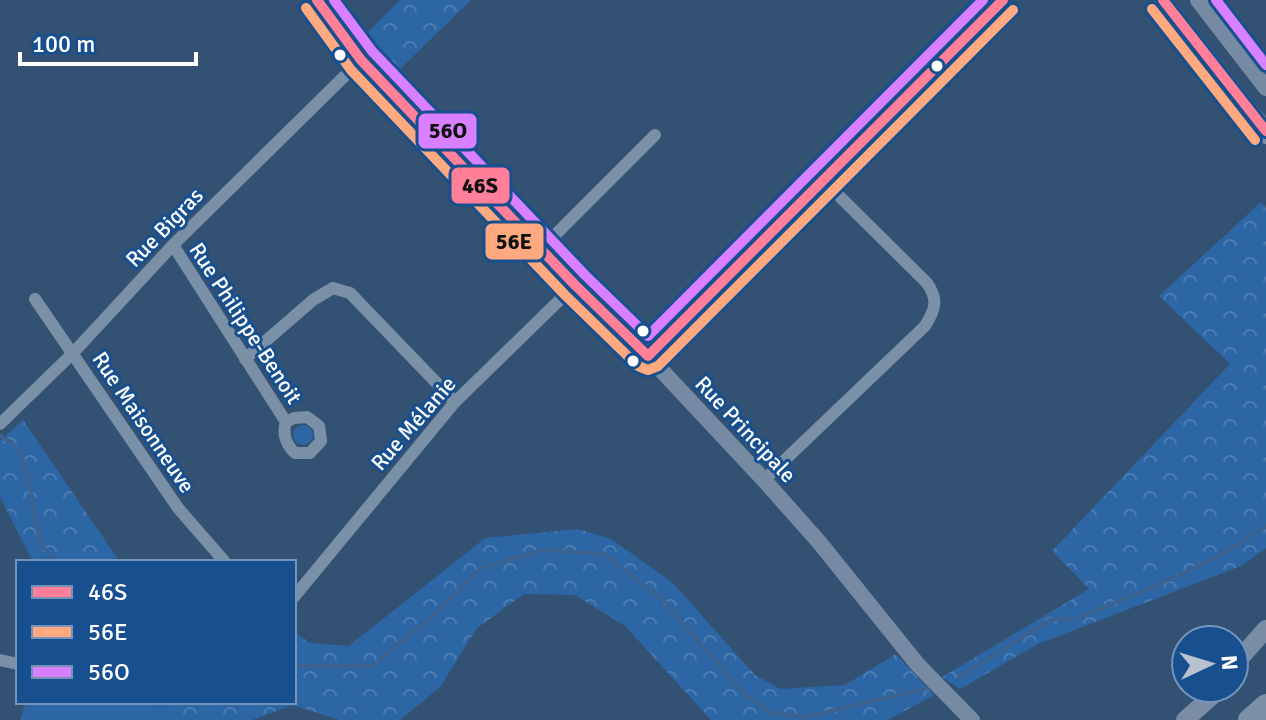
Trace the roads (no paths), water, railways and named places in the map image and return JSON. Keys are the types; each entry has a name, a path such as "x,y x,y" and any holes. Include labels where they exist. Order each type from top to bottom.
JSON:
{"highway":[{"path":"1249,720 1266,705"}],"main road":[{"path":"1250,647 1266,629"},
{"path":"1250,663 1266,649"},
{"path":"1185,720 1199,704"},
{"path":"1185,720 1203,704"}],"street":[{"name":"Rue Principale","path":"317,0 361,60 764,480 819,542 918,665 972,720"},
{"path":"648,356 1003,0"},
{"path":"1163,0 1263,129"},
{"path":"1198,0 1266,88"},
{"name":"Rue Bigras","path":"4,420 73,353 173,245 361,60"},
{"path":"541,249 655,135"},
{"path":"764,480 925,326 935,310 935,294 927,283 823,180"},
{"name":"Rue Philippe-Benoit","path":"173,245 286,422"},
{"name":"Rue Mélanie","path":"296,595 455,402 575,285"},
{"path":"245,359 313,300 333,288 350,293 455,402"},
{"name":"Rue Maisonneuve","path":"35,299 178,508 223,560"}],"waterway":[{"path":"0,435 19,451 41,539 53,560"},
{"path":"959,677 1050,620 1075,619 1169,580 1219,556 1266,526"},
{"path":"296,666 372,666 434,615 481,568 543,550 604,554 661,598 744,694 771,713 806,717 928,688"}]}
